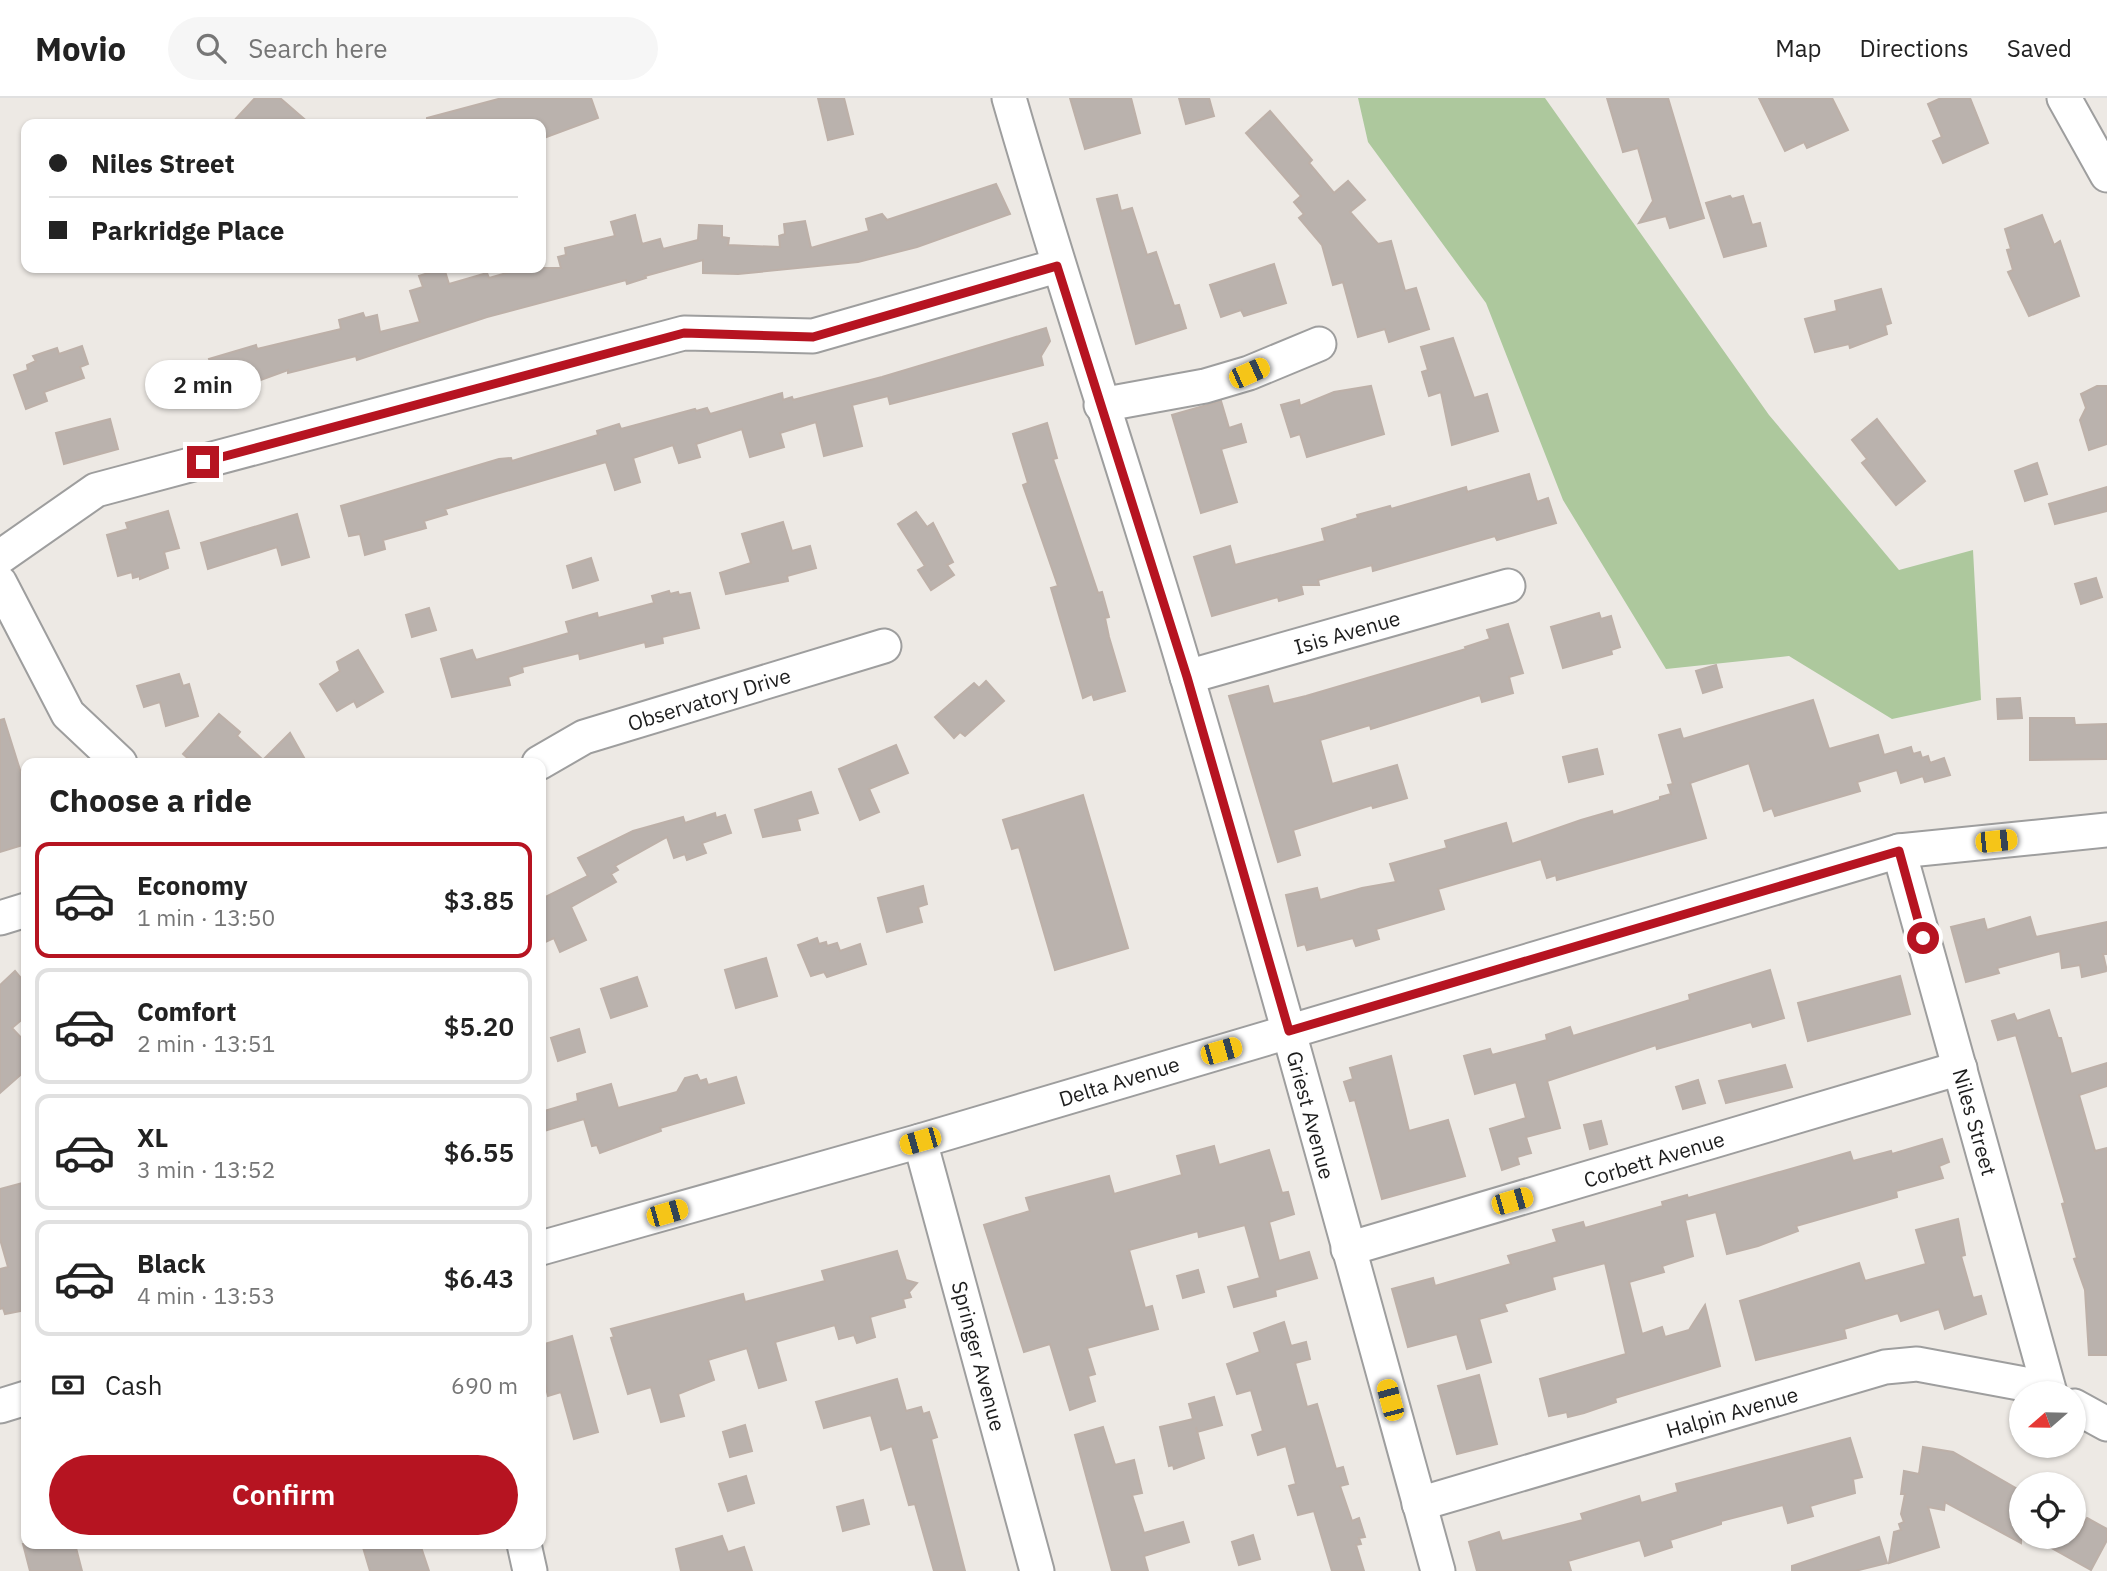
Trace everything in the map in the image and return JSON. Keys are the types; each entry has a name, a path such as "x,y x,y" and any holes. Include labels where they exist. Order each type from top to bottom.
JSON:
{"street":[{"name":"Griest Avenue","path":"1009,98 1057,266 1187,677 1289,1031 1438,1571"},
{"path":"2064,98 2107,175"},
{"path":"0,556 96,490 684,333 813,337 1057,266"},
{"path":"1101,405 1205,386 1249,373 1319,344"},
{"path":"0,583 68,714 115,758"},
{"name":"Isis Avenue","path":"1187,677 1508,586"},
{"name":"Observatory Drive","path":"546,759 584,737 884,646"},
{"name":"Delta Avenue","path":"546,1247 920,1141 1899,851 2107,830"},
{"name":"Niles Street","path":"1899,851 2046,1381"},
{"path":"0,918 21,912"},
{"name":"Corbett Avenue","path":"1348,1249 1959,1068"},
{"name":"Springer Avenue","path":"920,1141 1037,1571"},
{"name":"Halpin Avenue","path":"1419,1504 1885,1367 1917,1364 2009,1381"},
{"path":"0,1406 21,1400"},
{"path":"2086,1413 2107,1424"},
{"path":"525,1549 530,1571"}],"green space":[{"path":"1358,98 1545,98 1769,415 1899,570 1973,550 1981,700 1892,719 1789,656 1666,669 1563,500 1486,303 1368,142"}],"building":[{"path":"255,98 280,98 304,119 236,119"},
{"path":"502,98 591,98 598,118 546,137 546,119 427,118"},
{"path":"818,98 844,98 853,134 828,140"},
{"path":"1070,98 1131,98 1140,133 1085,149"},
{"path":"1179,98 1209,98 1214,116 1186,124"},
{"path":"1607,98 1668,98 1704,218 1670,228 1666,216 1639,223 1653,201 1638,148 1623,152"},
{"path":"1759,98 1832,98 1848,130 1807,148 1804,142 1785,151"},
{"path":"1941,98 1970,98 1988,143 1943,163 1933,141 1942,137 1928,104"},
{"path":"1270,111 1312,160 1309,163 1334,193 1348,181 1365,200 1350,212 1378,244 1391,241 1405,291 1416,288 1429,329 1389,342 1385,329 1358,337 1343,282 1333,285 1322,245 1299,218 1304,214 1294,202 1301,196 1246,133"},
{"path":"996,184 1010,214 917,247 858,262 738,274 703,273 703,260 645,276 646,278 627,284 626,280 487,317 357,360 356,356 288,373 288,370 233,390 231,377 216,382 209,359 256,345 257,349 341,329 339,320 363,313 365,318 377,315 380,332 420,322 410,291 423,287 419,276 446,273 449,284 487,273 489,278 506,273 546,273 546,268 561,268 558,257 566,255 565,248 615,236 611,222 635,215 642,244 660,239 663,249 698,240 699,225 722,226 722,237 729,238 728,245 780,247 779,236 785,234 784,224 805,221 811,248 869,231 866,219 882,214 887,220"},
{"path":"1117,195 1121,211 1132,208 1147,255 1156,252 1174,306 1179,305 1186,328 1136,344 1097,199"},
{"path":"1730,196 1732,199 1743,196 1752,225 1760,223 1766,246 1724,257 1706,203"},
{"path":"2042,215 2054,245 2060,241 2079,296 2029,316 2008,272 2013,270 2005,229"},
{"path":"1274,264 1286,303 1244,316 1241,310 1221,317 1210,285"},
{"path":"1881,289 1891,323 1885,325 1887,334 1850,348 1849,344 1815,352 1805,319 1837,311 1835,301"},
{"path":"1046,328 1050,341 1041,356 1043,365 890,404 888,396 852,405 862,446 824,456 816,422 780,433 784,447 750,457 742,429 696,444 700,457 679,463 673,445 633,458 640,482 615,490 606,462 445,509 447,514 424,521 426,528 383,540 385,549 365,555 360,534 349,536 341,506 499,459 511,458 512,461 598,435 597,431 619,424 621,429 695,409 707,408 710,414 782,393 783,400 792,397 793,400 882,377"},
{"path":"1453,338 1474,398 1487,394 1498,431 1452,445 1441,392 1429,396 1422,372 1428,370 1421,347"},
{"path":"82,346 88,364 80,367 84,378 44,392 47,401 26,409 14,375 28,370 27,365 36,361 33,356 57,348 59,354"},
{"path":"1371,386 1384,434 1307,457 1300,434 1291,437 1281,405 1299,400 1300,406 1334,392"},
{"path":"2097,386 2107,386 2107,444 2089,450 2080,420 2086,408 2081,394"},
{"path":"1221,401 1229,428 1241,424 1246,442 1221,449 1237,502 1201,513 1172,415"},
{"path":"110,419 118,449 64,464 56,433"},
{"path":"1877,419 1925,481 1896,505 1862,463 1867,459 1852,440"},
{"path":"1047,423 1057,458 1053,459 1098,593 1102,592 1109,617 1105,618 1109,637 1125,691 1094,700 1092,694 1083,698 1051,588 1058,586 1023,485 1028,483 1013,434"},
{"path":"2037,463 2047,494 2025,501 2015,471"},
{"path":"1529,474 1537,502 1548,498 1556,523 1497,540 1495,536 1373,571 1372,565 1318,580 1319,585 1301,585 1303,594 1279,601 1278,597 1212,616 1194,557 1230,546 1235,565 1325,541 1322,529 1358,518 1357,515 1390,506 1391,509 1466,487 1467,492"},
{"path":"2107,487 2107,511 2055,524 2049,504"},
{"path":"168,511 179,548 164,552 168,568 140,579 140,576 133,578 132,572 118,576 107,535 128,529 126,523"},
{"path":"916,512 927,527 933,523 953,562 947,565 954,575 931,590 918,570 925,566 898,524"},
{"path":"297,514 309,557 282,565 277,547 208,569 201,543"},
{"path":"783,522 792,551 810,546 816,568 787,576 788,581 726,594 720,573 751,563 742,534"},
{"path":"591,558 598,580 573,588 567,566"},
{"path":"2096,578 2102,597 2081,604 2075,584"},
{"path":"669,591 670,594 678,592 679,595 690,593 699,628 662,637 663,643 646,647 645,642 580,659 579,653 522,667 523,672 508,677 510,685 452,697 441,659 472,650 476,660 569,633 566,622 597,613 598,618 654,603 652,596"},
{"path":"429,608 436,630 412,637 406,615"},
{"path":"1599,613 1601,619 1611,616 1620,647 1611,650 1612,654 1563,668 1551,627"},
{"path":"1508,624 1523,673 1509,677 1513,693 1482,702 1480,695 1371,729 1370,725 1320,740 1332,784 1397,765 1407,798 1373,808 1372,805 1293,830 1300,855 1278,862 1229,696 1268,686 1273,704 1306,696 1466,649 1465,647 1490,639 1487,630"},
{"path":"358,650 383,692 357,707 354,701 337,711 320,684 340,671 337,662"},
{"path":"1716,665 1722,687 1703,693 1696,671"},
{"path":"179,674 183,686 189,684 198,716 166,726 160,702 144,707 137,686"},
{"path":"986,681 1004,701 965,736 960,732 954,738 935,717 974,683 979,688"},
{"path":"2020,698 2022,718 1998,719 1997,699"},
{"path":"1813,700 1829,749 1878,735 1884,755 1911,747 1913,754 1920,752 1922,758 1928,756 1930,763 1944,758 1950,775 1925,782 1923,776 1901,783 1897,770 1857,782 1860,791 1775,816 1772,808 1764,811 1749,763 1690,783 1706,838 1557,880 1556,875 1547,878 1541,859 1438,889 1444,909 1376,929 1379,939 1356,946 1353,938 1307,950 1305,944 1298,946 1286,895 1317,888 1320,900 1396,882 1390,864 1447,848 1445,841 1506,823 1512,844 1581,820 1612,811 1613,815 1660,800 1660,797 1671,794 1668,785 1673,784 1659,735 1680,729 1683,739"},
{"path":"219,714 240,732 237,736 261,758 187,758 183,754"},
{"path":"2030,718 2074,718 2075,725 2107,724 2107,759 2030,760"},
{"path":"4,719 21,773 21,846 0,852 0,720"},
{"path":"290,733 304,758 265,758"},
{"path":"896,745 908,773 869,789 879,812 860,820 839,769"},
{"path":"1597,749 1603,774 1569,782 1563,757"},
{"path":"811,792 818,813 797,819 800,830 763,837 755,810"},
{"path":"1083,795 1128,948 1055,970 1019,847 1012,849 1003,820"},
{"path":"715,813 716,818 725,815 731,833 702,843 706,853 687,860 685,854 674,858 667,837 615,866 618,870 611,874 616,882 571,907 586,940 560,952 554,938 546,942 546,897 588,876 578,858 633,831 683,817 685,823"},
{"path":"923,886 927,904 918,907 922,922 887,932 878,898"},
{"path":"2030,917 2036,937 2107,922 2107,954 2103,954 2107,971 2082,977 2080,965 2062,968 2060,951 1997,968 1999,973 1966,982 1951,927 1984,919 1987,930"},
{"path":"817,938 819,944 826,942 827,946 837,943 840,951 860,944 866,964 827,977 824,972 811,976 798,945"},
{"path":"766,958 777,996 736,1008 725,970"},
{"path":"1770,970 1784,1018 1753,1027 1751,1022 1657,1049 1656,1045 1547,1081 1560,1128 1526,1137 1531,1153 1517,1157 1519,1164 1502,1170 1490,1129 1526,1118 1516,1082 1475,1094 1464,1056 1490,1049 1492,1055 1547,1040 1546,1035 1570,1027 1573,1036 1690,1000 1689,995"},
{"path":"15,971 21,978 21,1020 12,1028 21,1038 21,1074 0,1093 0,985"},
{"path":"1900,976 1910,1014 1808,1041 1798,1003"},
{"path":"637,977 647,1006 611,1018 601,989"},
{"path":"2049,1010 2058,1038 2061,1038 2071,1074 2107,1063 2107,1086 2079,1095 2095,1151 2107,1148 2107,1355 2089,1355 2085,1290 2074,1259 2077,1258 2062,1204 2065,1203 2016,1035 1998,1040 1992,1021 2014,1014 2017,1021"},
{"path":"579,1029 585,1052 558,1061 551,1038"},
{"path":"1391,1056 1409,1131 1448,1120 1465,1176 1382,1199 1355,1100 1350,1101 1344,1082 1353,1079 1350,1068"},
{"path":"1785,1065 1792,1087 1726,1103 1719,1081"},
{"path":"697,1075 700,1081 706,1079 708,1085 736,1077 744,1103 660,1128 661,1131 600,1153 597,1145 592,1146 584,1119 546,1130 546,1111 578,1101 577,1094 611,1084 618,1108 677,1092 685,1078"},
{"path":"1698,1080 1705,1103 1683,1109 1676,1087"},
{"path":"1601,1121 1607,1144 1590,1149 1584,1125"},
{"path":"1942,1139 1949,1162 1939,1166 1943,1178 1896,1191 1897,1197 1796,1226 1798,1231 1758,1246 1727,1254 1716,1212 1685,1220 1693,1256 1662,1266 1664,1272 1629,1282 1642,1334 1662,1327 1665,1337 1689,1330 1705,1305 1720,1366 1615,1398 1616,1402 1584,1413 1568,1417 1567,1412 1549,1416 1540,1379 1626,1354 1605,1263 1552,1277 1555,1289 1504,1304 1507,1311 1479,1319 1491,1362 1467,1369 1457,1334 1408,1347 1392,1289 1433,1278 1435,1286 1511,1264 1508,1256 1557,1242 1553,1230 1583,1222 1585,1228 1663,1206 1662,1202 1687,1195 1688,1198 1850,1152 1853,1161 1891,1151 1892,1154"},
{"path":"1214,1146 1219,1165 1269,1150 1282,1193 1288,1192 1294,1214 1269,1222 1279,1261 1309,1252 1317,1278 1275,1290 1276,1296 1234,1307 1228,1287 1260,1278 1245,1225 1199,1237 1198,1231 1129,1250 1145,1308 1152,1306 1158,1329 1087,1348 1095,1374 1088,1376 1095,1401 1070,1410 1050,1344 1024,1352 984,1225 1030,1211 1026,1198 1109,1176 1114,1194 1182,1175 1177,1156"},
{"path":"21,1183 21,1311 5,1314 3,1308 0,1309 0,1269 8,1267 0,1239 0,1189"},
{"path":"1958,1219 1965,1255 1961,1256 1973,1298 1981,1296 1986,1314 1945,1329 1939,1309 1901,1321 1898,1313 1844,1329 1846,1338 1756,1360 1740,1301 1859,1263 1865,1281 1926,1264 1916,1230"},
{"path":"897,1251 906,1280 917,1283 909,1292 911,1297 903,1299 905,1307 870,1317 875,1337 857,1343 854,1335 839,1339 835,1325 775,1342 786,1380 759,1388 747,1348 708,1360 714,1380 678,1394 684,1416 661,1422 651,1387 628,1394 611,1338 614,1337 611,1329 743,1294 745,1302 825,1281 822,1271"},
{"path":"1198,1270 1204,1292 1183,1298 1177,1276"},
{"path":"1284,1322 1291,1346 1306,1342 1310,1359 1295,1363 1307,1407 1317,1404 1336,1469 1343,1467 1348,1484 1340,1486 1352,1521 1359,1518 1365,1537 1359,1538 1361,1544 1356,1545 1364,1571 1332,1571 1314,1511 1298,1515 1289,1486 1296,1484 1286,1446 1258,1455 1252,1435 1263,1431 1251,1390 1237,1394 1227,1364 1260,1352 1254,1333"},
{"path":"572,1336 598,1432 574,1439 561,1392 548,1396 546,1344"},
{"path":"1479,1375 1497,1444 1457,1454 1438,1386"},
{"path":"897,1379 906,1411 921,1407 923,1414 929,1412 937,1437 931,1439 965,1571 934,1571 915,1504 909,1505 892,1446 881,1450 871,1415 824,1428 816,1402"},
{"path":"1214,1397 1222,1425 1197,1432 1204,1458 1174,1469 1173,1465 1169,1466 1160,1427 1193,1419 1189,1404"},
{"path":"745,1425 752,1451 730,1457 723,1432"},
{"path":"1103,1427 1115,1465 1134,1460 1142,1493 1132,1495 1144,1533 1183,1522 1189,1542 1144,1556 1148,1571 1112,1571 1075,1435"},
{"path":"1850,1438 1862,1477 1853,1479 1855,1493 1810,1506 1813,1516 1788,1523 1783,1505 1721,1521 1721,1524 1670,1540 1672,1547 1645,1556 1640,1540 1568,1561 1571,1571 1477,1571 1469,1542 1499,1532 1502,1541 1583,1520 1581,1514 1639,1496 1641,1503 1678,1492 1676,1484"},
{"path":"1923,1447 1953,1452 2009,1484 2009,1537 1945,1502 1944,1510 1928,1507 1939,1547 1889,1563 1894,1532 1901,1530 1899,1524 1904,1522 1901,1514 1905,1494 1901,1494 1904,1471 1919,1474"},
{"path":"746,1476 754,1503 728,1511 719,1484"},
{"path":"863,1500 869,1524 843,1531 837,1507"},
{"path":"2086,1520 2107,1529 2107,1540 2091,1570 2053,1549 2086,1549"},
{"path":"1253,1535 1260,1559 1239,1565 1232,1542"},
{"path":"722,1536 728,1552 744,1547 752,1571 681,1571 676,1549"},
{"path":"1879,1537 1887,1563 1855,1571 1792,1571 1792,1566"},
{"path":"24,1549 76,1549 82,1571 30,1571"},
{"path":"363,1549 422,1549 429,1571 370,1571"}],"route":[{"path":"203,462 684,333 813,337 956,293 1057,266 1187,677 1289,1031 1899,851 1923,938"}]}
